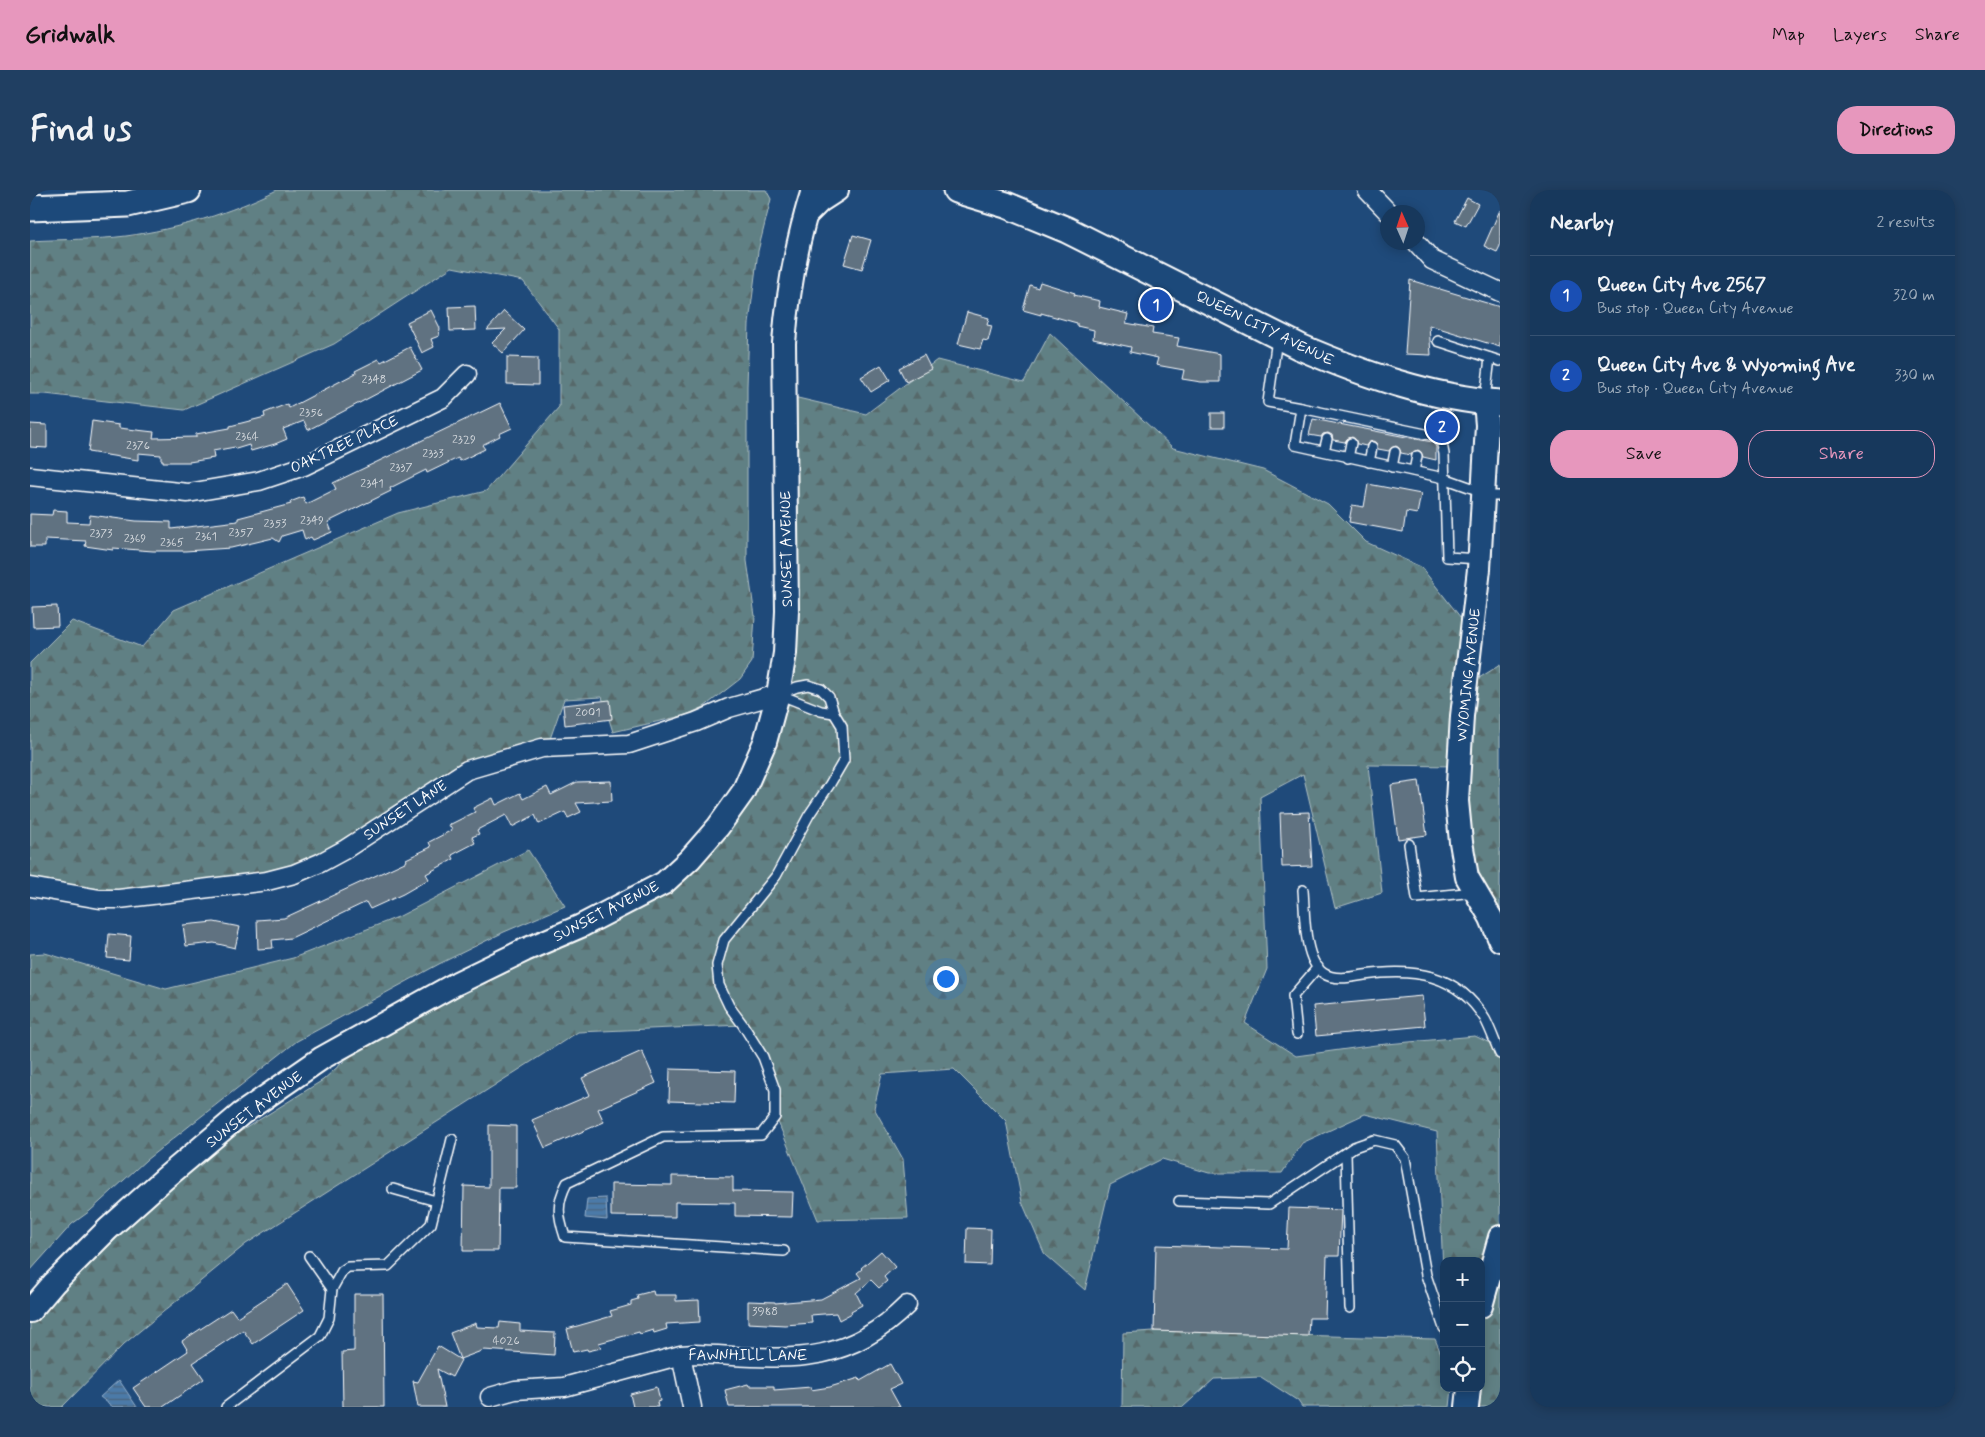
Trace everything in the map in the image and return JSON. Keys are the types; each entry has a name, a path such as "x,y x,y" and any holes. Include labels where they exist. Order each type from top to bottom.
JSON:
{"main road":[{"path":"30,208 128,204 188,190"},
{"name":"QUEEN CITY AVENUE","path":"956,190 1006,205 1067,230 1278,336 1335,362 1373,376 1424,391 1492,403"}],"street":[{"name":"SUNSET AVENUE","path":"30,1311 54,1283 108,1229 242,1114 322,1058 458,983 525,950 581,926 664,883 690,858 718,826 743,792 765,742 778,694 785,653 787,611 784,343 794,262 805,215 814,190"},
{"path":"805,215 837,190"},
{"path":"1367,190 1381,205"},
{"path":"1423,250 1432,260 1500,292"},
{"name":"OAKTREE PLACE","path":"30,476 188,492 259,481 304,466 443,398 467,374"},
{"name":"WYOMING AVENUE","path":"1492,403 1486,425 1489,446 1489,495 1462,716 1457,801 1460,842 1467,877 1500,940"},
{"name":"SUNSET LANE","path":"30,887 100,899 119,899 266,881 320,863 344,850 467,770 542,748 629,744 696,722 729,708 778,694"},
{"path":"1482,1302 1500,1237"},
{"name":"FAWNHILL LANE","path":"490,1397 515,1390 564,1387 681,1355 793,1358 836,1351 874,1333 892,1320 907,1305"},
{"path":"681,1355 692,1407"},
{"path":"1467,1407 1469,1392"}],"lane":[{"path":"1278,336 1268,402 1301,408 1330,418 1398,432 1420,436 1435,436 1442,444 1447,557 1480,559"},
{"path":"1438,341 1500,360"},
{"path":"1490,358 1492,403"},
{"path":"1301,408 1295,445 1444,478 1489,495"},
{"path":"1324,451 1326,438"},
{"path":"1348,458 1351,443"},
{"path":"1369,462 1372,447"},
{"path":"1392,467 1395,452"},
{"path":"1414,471 1417,456"},
{"path":"778,694 808,685 821,690 829,697 834,713 842,726 844,760 809,815 776,876 724,940 717,965 719,985 729,1006 744,1025 763,1057 775,1090 776,1117 761,1136 663,1137 567,1183 560,1196 558,1216 565,1237 784,1251"},
{"path":"778,694 834,713"},
{"path":"1409,844 1417,898 1474,892"},
{"path":"1303,890 1310,953 1323,973 1333,977 1390,972 1416,973 1435,977 1453,986 1471,1001 1485,1019 1500,1054"},
{"path":"1297,1034 1293,996 1318,967"},
{"path":"226,1407 320,1336 329,1318 332,1289 342,1270 348,1266 388,1266 430,1224 452,1139"},
{"path":"1179,1201 1269,1204 1354,1147 1374,1140 1395,1145 1405,1158 1426,1275 1440,1316"},
{"path":"1346,1153 1350,1308"},
{"path":"393,1189 436,1201"},
{"path":"309,1256 332,1289"}],"green space":[{"path":"277,190 766,190 771,199 758,251 749,324 747,386 747,561 755,616 752,662 740,679 704,707 686,715 613,732 602,697 564,699 550,739 514,755 467,770 320,863 119,899 30,887 30,663 72,621 142,647 174,610 398,513 486,491 559,407 559,329 523,281 452,267 334,344 184,410 45,394 30,394 30,241 90,239 146,233 223,213"},
{"path":"1050,333 1173,448 1263,470 1328,504 1366,542 1421,567 1472,632 1466,686 1500,665 1500,940 1474,892 1458,766 1368,765 1382,893 1335,908 1303,774 1260,797 1267,969 1245,1023 1296,1056 1376,1045 1475,1036 1500,1048 1500,1407 1467,1407 1469,1392 1485,1392 1485,1257 1442,1257 1437,1132 1365,1114 1302,1143 1282,1173 1209,1173 1162,1159 1110,1185 1085,1290 1045,1255 1022,1202 1006,1121 954,1069 882,1074 874,1108 903,1159 908,1218 818,1220 776,1117 775,1090 743,1025 578,1032 246,1244 124,1344 62,1407 30,1407 30,1311 164,1179 323,1080 392,1018 664,883 718,827 778,694 785,395 866,414 937,360 1024,382"},
{"path":"528,850 565,906 504,932 439,964 297,1041 146,1160 90,1211 72,1224 30,1271 30,954 45,953 166,989 293,958 398,917"},
{"path":"1154,1331 1435,1339 1440,1351 1440,1392 1452,1392 1450,1407 1302,1407 1298,1401 1261,1377 1214,1379 1183,1407 1122,1407 1123,1333"}],"water":[{"path":"606,1198 607,1220 585,1218 587,1199"},
{"path":"119,1380 137,1407 113,1407 100,1397"}],"building":[{"path":"1467,198 1478,204 1466,226 1455,221"},
{"path":"1500,210 1500,246 1497,252 1484,246"},
{"path":"853,235 871,240 862,269 844,264"},
{"path":"1410,280 1500,307 1500,347 1429,325 1431,355 1405,354"},
{"path":"1040,282 1075,293 1074,295 1100,301 1099,307 1128,314 1126,323 1153,328 1152,334 1179,338 1177,346 1220,354 1220,382 1182,379 1184,370 1156,365 1158,358 1130,352 1131,347 1093,339 1094,330 1077,326 1077,323 1023,310 1030,285 1038,288"},
{"path":"475,306 476,330 450,331 449,307"},
{"path":"431,310 440,328 439,336 431,339 434,347 422,353 407,322"},
{"path":"504,311 524,330 503,353 492,343 506,329 487,330"},
{"path":"967,312 989,318 987,325 992,326 988,341 983,340 980,349 958,344"},
{"path":"410,347 422,370 308,430 304,421 283,429 287,439 275,444 251,451 249,445 236,449 235,447 213,451 214,458 189,462 163,462 161,455 138,453 138,460 88,452 92,421 119,425 119,428 154,432 153,438 196,437 196,434 230,428 230,426 265,417 264,413 287,404 289,408 356,373 355,371 379,359 381,362"},
{"path":"924,355 931,369 906,382 899,368"},
{"path":"507,357 538,358 538,385 507,384"},
{"path":"881,365 890,380 871,392 861,377"},
{"path":"500,403 512,428 482,445 485,449 460,461 458,458 427,473 426,470 390,488 391,491 328,522 332,532 313,540 311,537 305,540 302,530 282,536 279,542 273,538 231,548 185,551 113,548 113,550 85,546 86,541 45,539 45,547 30,547 30,514 52,515 53,510 67,511 67,522 89,523 90,515 136,521 171,522 171,529 238,521 238,518 291,504 290,502 303,497 306,504 336,489 333,483"},
{"path":"1211,413 1224,413 1224,427 1211,427"},
{"path":"1313,419 1432,442 1436,447 1436,460 1423,457 1418,450 1411,455 1401,453 1396,446 1389,451 1378,449 1373,441 1366,446 1357,444 1352,437 1345,442 1333,440 1332,435 1328,433 1323,434 1321,437 1309,435"},
{"path":"30,424 47,425 47,448 30,447"},
{"path":"1368,484 1421,494 1417,514 1406,512 1403,532 1349,522 1352,505 1364,507"},
{"path":"57,606 58,626 33,627 32,607"},
{"path":"610,700 612,719 565,725 563,705"},
{"path":"611,781 612,801 576,803 581,812 568,818 565,812 539,824 535,815 512,827 506,815 477,830 479,834 472,837 475,843 452,855 454,859 426,874 429,879 403,894 370,909 366,902 291,938 272,940 273,948 258,949 257,920 284,918 407,861 406,859 431,847 429,842 452,830 449,825 475,812 473,808 493,798 496,805 520,793 523,799 547,787 551,795 577,782"},
{"path":"1419,781 1427,835 1398,839 1391,785"},
{"path":"1309,812 1312,866 1282,867 1280,813"},
{"path":"214,922 240,927 235,948 214,943 186,946 183,925"},
{"path":"109,934 131,936 129,960 107,958"},
{"path":"1422,996 1425,1026 1316,1036 1313,1006"},
{"path":"642,1051 656,1083 598,1109 604,1122 545,1148 532,1120 590,1095 582,1078"},
{"path":"670,1069 735,1071 734,1103 669,1101"},
{"path":"489,1125 516,1126 516,1188 499,1188 498,1251 463,1251 464,1186 489,1187"},
{"path":"672,1176 733,1177 733,1191 793,1192 792,1217 735,1216 735,1203 675,1202 675,1217 611,1216 611,1184 672,1185"},
{"path":"1289,1208 1341,1210 1339,1256 1327,1256 1325,1318 1309,1318 1308,1336 1154,1331 1156,1245 1287,1249"},
{"path":"967,1228 991,1229 990,1265 966,1264"},
{"path":"881,1251 895,1267 884,1277 887,1281 879,1288 871,1280 856,1293 862,1305 851,1311 852,1313 839,1320 836,1313 811,1315 812,1323 785,1325 748,1323 748,1301 775,1303 821,1299 861,1278 857,1273"},
{"path":"287,1284 304,1310 253,1344 243,1330 193,1363 204,1379 163,1407 146,1407 133,1388 188,1351 182,1341 231,1309 237,1317"},
{"path":"653,1291 654,1295 676,1295 676,1301 699,1300 700,1322 666,1324 667,1329 654,1333 653,1330 640,1334 639,1332 599,1343 601,1348 573,1352 567,1329 612,1316 610,1311 631,1305 631,1301 638,1299 637,1295"},
{"path":"354,1294 383,1294 384,1407 343,1407 342,1352 354,1351"},
{"path":"500,1322 520,1324 520,1331 555,1333 554,1355 484,1350 460,1359 450,1333 476,1323 477,1327 499,1328"},
{"path":"438,1346 461,1360 452,1377 437,1369 445,1407 418,1407 413,1381 418,1382"},
{"path":"890,1364 901,1384 890,1389 900,1407 729,1407 725,1390 748,1384 749,1386 774,1386 774,1390 811,1387 811,1390 830,1387 859,1378 860,1381"},
{"path":"657,1387 660,1401 657,1402 658,1407 633,1407 630,1394"}],"place":[{"name":"Queen City Ave 2567","path":"1156,305"},
{"name":"Queen City Ave & Wyoming Ave","path":"1442,427"}]}
